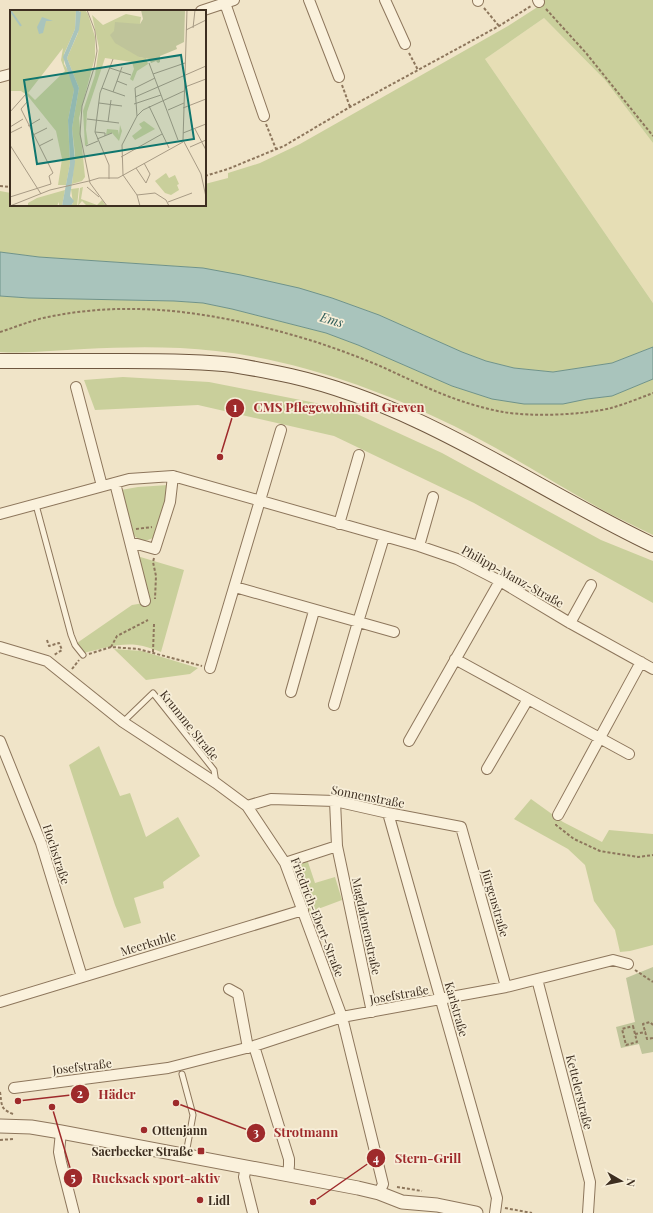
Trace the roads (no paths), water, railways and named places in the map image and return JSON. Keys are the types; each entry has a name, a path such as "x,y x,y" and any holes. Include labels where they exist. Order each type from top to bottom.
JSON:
{"main road":[{"path":"0,361 176,361 233,365 292,376 337,389 381,405 458,440 590,513 653,545"}],"street":[{"path":"309,0 339,77"},
{"path":"385,0 404,44"},
{"path":"204,10 229,2 264,116"},
{"path":"0,77 10,74"},
{"path":"76,386 102,486"},
{"path":"210,668 281,430"},
{"path":"339,524 359,455"},
{"path":"130,542 155,549 170,502 173,476"},
{"name":"Philipp-Manz-Straße","path":"0,514 129,479 173,476 419,546 457,559 500,581 570,623 653,669"},
{"path":"115,483 130,542 150,601"},
{"path":"419,546 433,497"},
{"path":"334,705 384,537"},
{"path":"409,741 500,581"},
{"name":"Philipp-Manz-Straße","path":"570,623 592,585"},
{"path":"235,587 394,632"},
{"path":"290,692 314,610"},
{"name":"Friedrich-Ebert-Straße","path":"0,647 47,661 123,722 216,783 247,806 285,863 342,1017 383,1184 379,1193"},
{"path":"455,659 629,754"},
{"path":"558,815 641,662"},
{"path":"487,769 528,699"},
{"name":"Hochstraße","path":"0,741 41,843 82,977"},
{"name":"Sonnenstraße","path":"247,806 270,799 336,801 461,827"},
{"name":"Magdalenenstraße","path":"336,801 337,846 372,1012"},
{"name":"Karlstraße","path":"388,813 497,1198 495,1213"},
{"name":"Jürgenstraße","path":"461,827 506,987"},
{"path":"285,863 337,846"},
{"name":"Meerkuhle","path":"0,1002 303,910"},
{"name":"Josefstraße","path":"14,1088 168,1068 251,1047 342,1017 506,987 613,960 628,964"},
{"name":"Kettelerstraße","path":"537,979 590,1182 588,1213"},
{"path":"229,989 238,994 251,1047 289,1159 290,1165 288,1175"},
{"path":"0,1126 31,1127 61,1132 379,1193 402,1207 437,1205 476,1213"},
{"path":"61,1132 59,1152 74,1213"},
{"path":"246,1167 244,1177 253,1213"}],"lane":[{"path":"36,505 71,635 75,645 83,656"},
{"name":"Krumme Straße","path":"123,722 153,693 214,770 216,783"},
{"path":"182,1074 193,1115 186,1155"}],"water":[{"name":"Ems","path":"0,252 39,257 203,268 299,288 379,315 462,352 486,361 514,368 553,372 612,363 653,347 653,379 612,396 563,404 524,404 492,399 452,386 358,345 326,333 232,309 203,303 174,301 0,296"}],"place":[{"name":"CMS Pflegewohnstift Greven","path":"220,457"},
{"name":"Häder","path":"18,1101"},
{"name":"Strotmann","path":"176,1103"},
{"name":"Rucksack sport-aktiv","path":"52,1107"},
{"name":"Ottenjann","path":"144,1130"},
{"name":"Saerbecker Straße","path":"201,1151"},
{"name":"Lidl","path":"200,1200"},
{"name":"Stern-Grill","path":"313,1202"}]}
